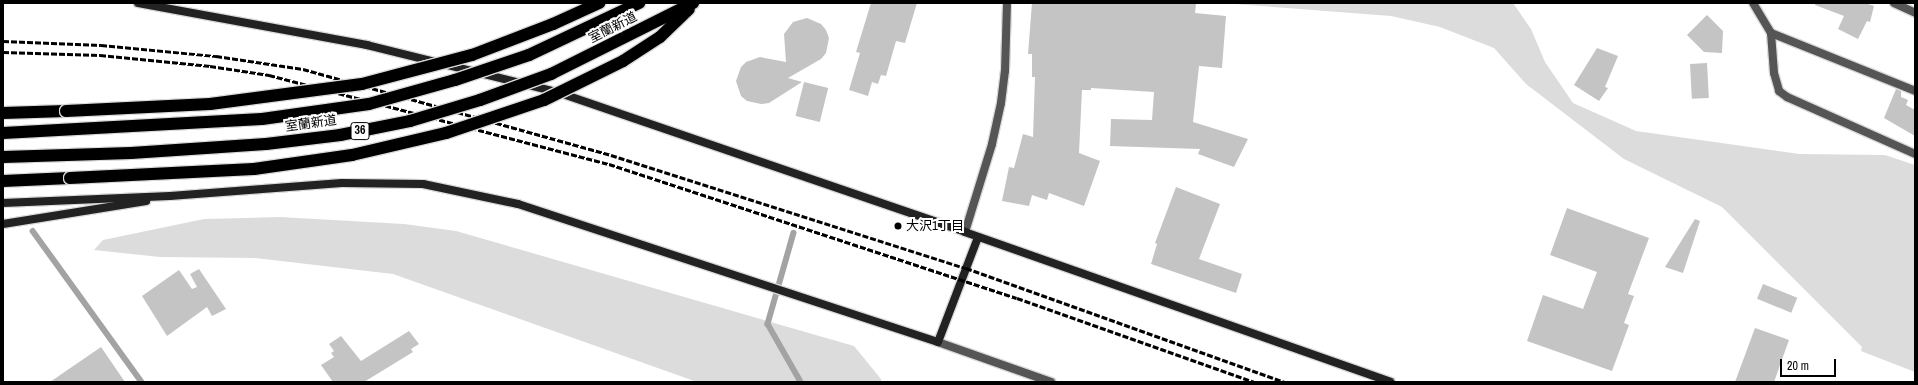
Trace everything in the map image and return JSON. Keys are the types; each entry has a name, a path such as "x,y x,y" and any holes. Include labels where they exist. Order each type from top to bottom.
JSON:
{"highway":[{"path":"3,113 210,104 362,84 472,55 553,24 599,3"},
{"name":"室蘭新道","path":"3,133 262,119 369,104 455,80 529,56 639,3"},
{"path":"3,180 254,169 352,155 446,133 544,100 623,61 660,37 694,3"},
{"name":"室蘭新道","path":"3,157 132,153 266,144 340,135 410,120 480,100 551,74 694,3"}],"street":[{"path":"138,3 367,45 557,92 965,232 1390,382"},
{"path":"164,3 172,9"},
{"path":"965,232 992,144 1001,103 1005,71 1007,3"},
{"path":"1753,3 1771,33 1774,73 1779,90 1787,97 1915,154"},
{"path":"1894,3 1915,13"},
{"path":"1771,33 1915,91"},
{"path":"3,203 170,196 342,183 423,184 518,204 938,342 1051,382"},
{"path":"3,224 104,210 170,196"},
{"path":"938,342 978,237"}],"shaded area":[{"path":"1223,3 1513,3 1531,29 1545,62 1573,103 1636,131 1799,154 1885,155 1915,165 1915,372 1861,351 1862,347 1722,207 1624,159 1526,84 1494,48 1440,27 1391,16"},
{"path":"280,217 404,224 456,231 854,346 881,379 881,382 697,382 393,274 255,258 160,257 94,250 103,240 204,219"}],"building":[{"path":"871,3 917,3 905,43 896,41 886,76 881,75 878,84 872,82 868,96 849,90 860,53 856,52"},
{"path":"1032,3 1196,4 1195,13 1226,16 1222,68 1199,66 1193,122 1248,139 1234,167 1198,154 1200,149 1110,146 1111,119 1152,120 1154,92 1091,88 1091,90 1082,90 1079,153 1100,161 1084,206 1049,193 1047,200 1032,195 1029,206 1002,201 1009,167 1014,168 1023,134 1033,137 1035,77 1032,77 1032,54 1028,54"},
{"path":"1815,3 1865,3 1874,6 1870,22 1867,21 1858,39 1838,29 1844,16 1815,5"},
{"path":"1707,15 1723,31 1722,53 1704,52 1687,35"},
{"path":"807,18 821,24 826,30 829,38 826,53 821,59 788,78 802,82 769,103 761,104 747,101 741,96 736,81 741,67 746,62 760,57 786,62 784,34 793,22"},
{"path":"1597,48 1618,56 1605,87 1608,88 1599,101 1574,85"},
{"path":"1707,63 1709,98 1692,99 1690,64"},
{"path":"804,82 828,88 820,122 796,116"},
{"path":"1896,89 1901,91 1901,97 1908,100 1906,105 1915,110 1915,136 1884,118"},
{"path":"1176,187 1220,204 1199,259 1242,274 1236,293 1151,264 1157,244 1155,243"},
{"path":"1567,208 1649,238 1628,294 1634,296 1624,323 1629,325 1612,371 1527,341 1543,295 1583,309 1597,272 1550,255"},
{"path":"1695,219 1700,221 1683,273 1665,267"},
{"path":"199,269 226,309 212,316 207,307 167,336 142,296 179,270 192,289 197,287 190,274"},
{"path":"1763,284 1797,298 1791,313 1757,299"},
{"path":"1755,328 1789,340 1774,382 1735,382"},
{"path":"409,331 419,344 411,349 413,352 364,382 333,382 321,365 334,357 331,353 334,351 329,344 341,336 361,361"},
{"path":"101,347 125,382 50,382"}],"waterway":[{"path":"33,231 142,382"},
{"path":"794,233 768,324 801,382"}],"railway":[{"path":"3,41 101,45 216,56 303,69 611,155 966,268 1285,382"},
{"path":"3,52 100,55 210,66 269,75 609,164 1017,298 1254,382"}],"place":[{"name":"大沢1丁目","path":"898,226"}]}
